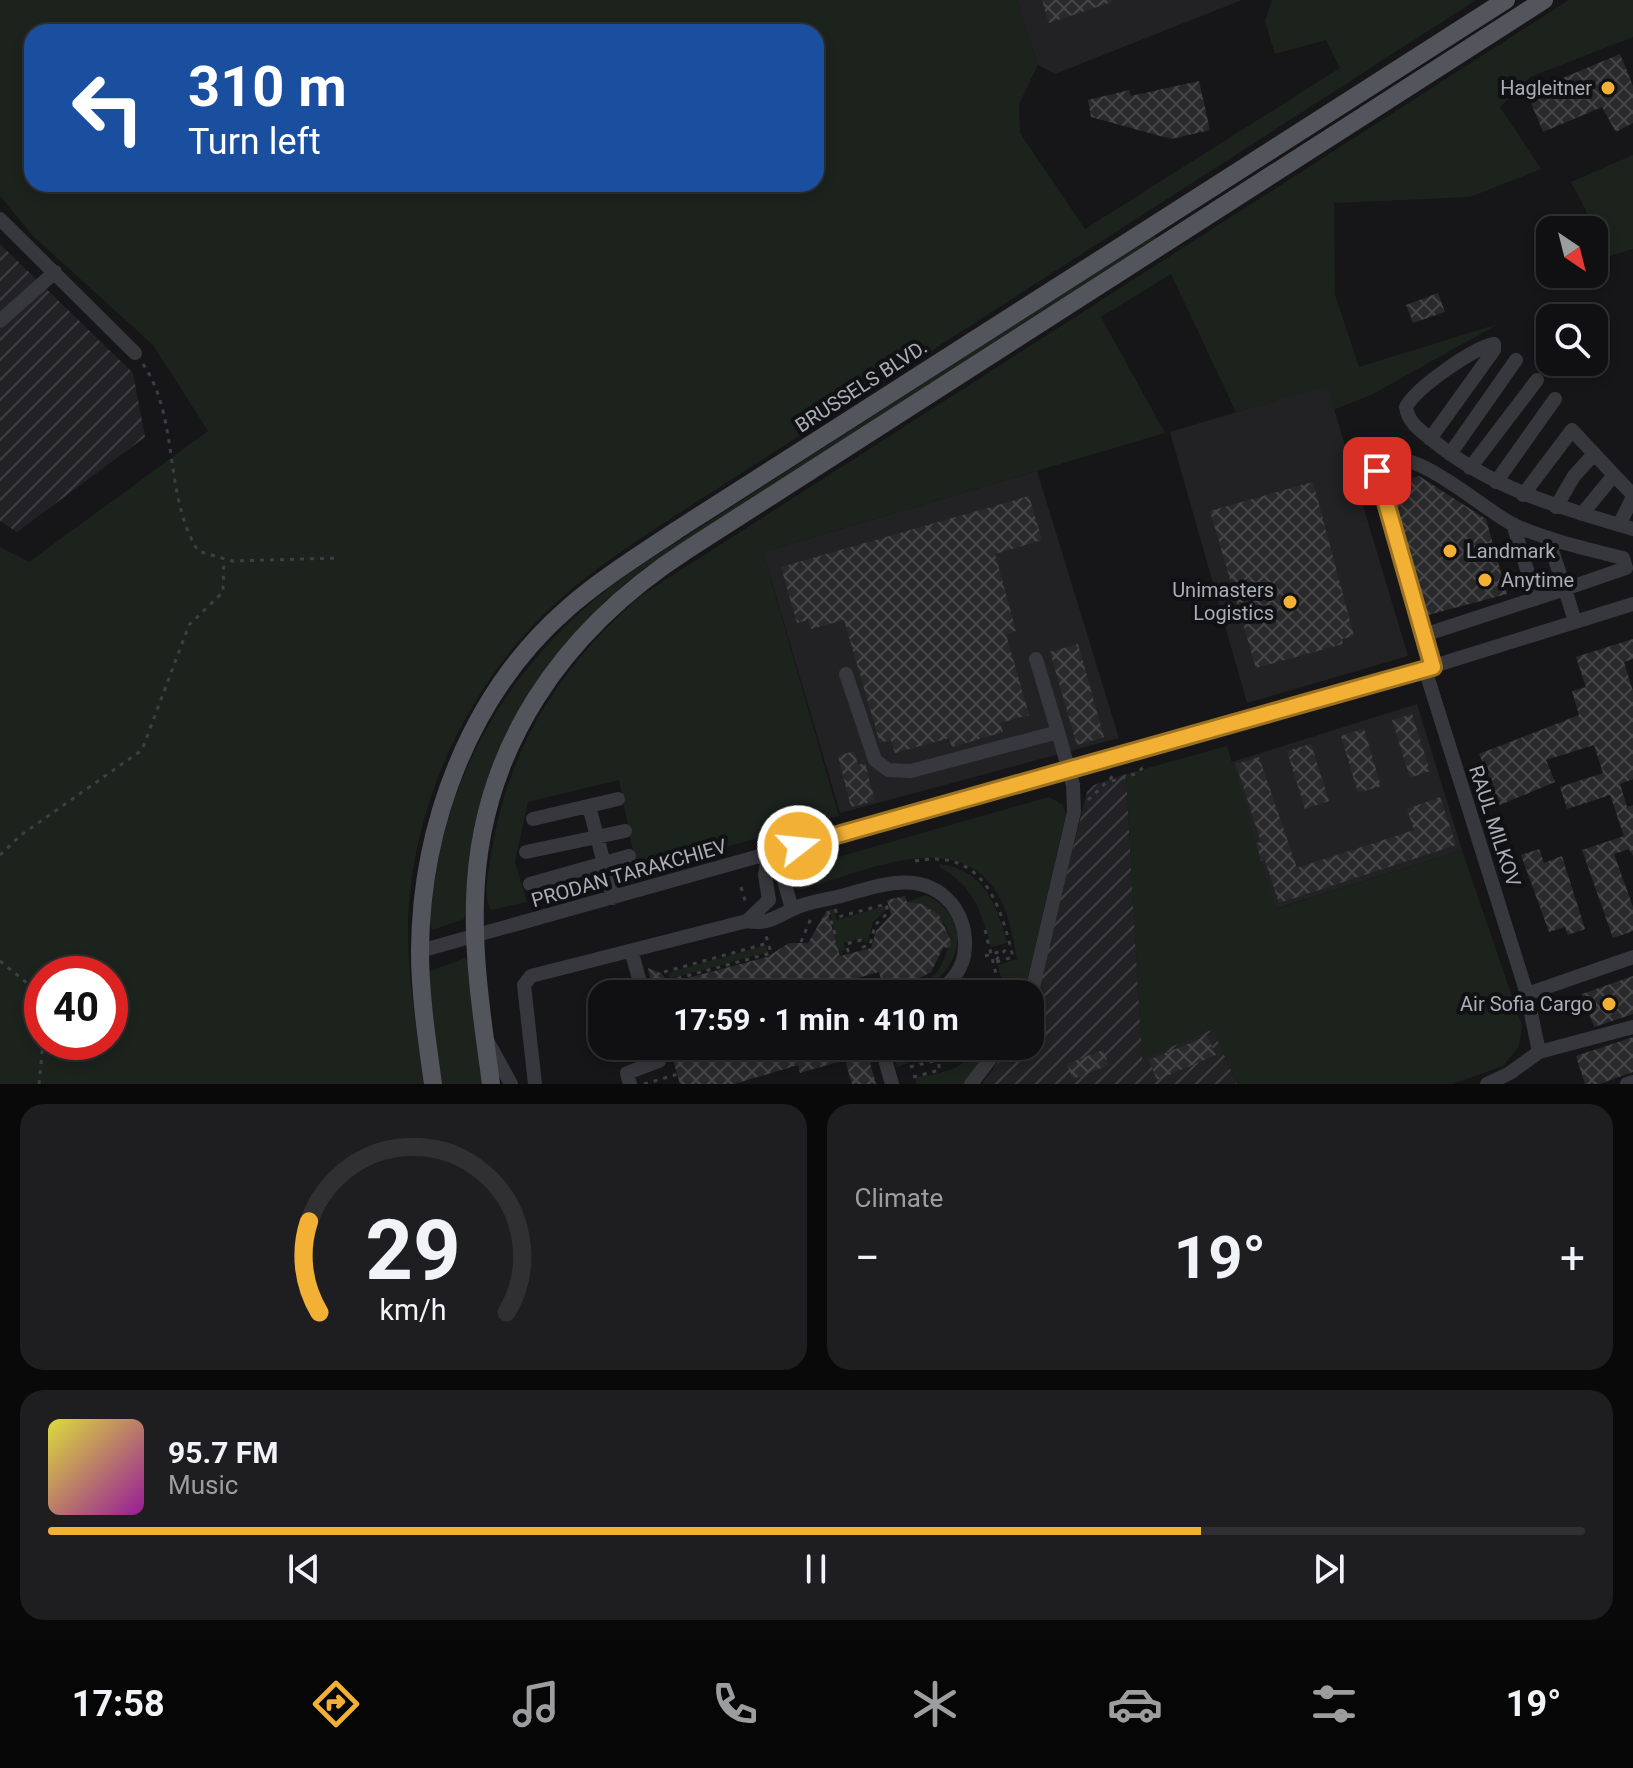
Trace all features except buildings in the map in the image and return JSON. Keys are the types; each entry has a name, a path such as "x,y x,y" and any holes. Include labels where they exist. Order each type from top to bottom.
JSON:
{"main road":[{"name":"BRUSSELS BLVD.","path":"433,1084 420,951 429,856 448,785 462,752 507,676 567,609 677,530 1506,0"},
{"path":"491,1084 475,937 479,854 496,783 541,689 595,621 653,572 1544,0"}],"street":[{"path":"0,219 135,353"},
{"path":"0,321 55,272"},
{"path":"1430,439 1494,350 1494,344 1474,353 1409,400 1407,415 1430,439 1470,468 1523,495 1556,507 1626,527 1633,496 1574,430 1569,431 1523,495"},
{"path":"1450,454 1516,360"},
{"path":"1470,468 1537,380"},
{"path":"1496,482 1555,399"},
{"path":"1556,507 1574,476 1594,454"},
{"name":"RAUL MILKOV","path":"1513,524 1415,461 1389,459 1378,467 1376,476 1424,635 1429,668 1527,994 1539,1052"},
{"path":"1582,514 1614,475"},
{"path":"1424,635 1622,571 1627,564 1623,558 1548,539 1513,524"},
{"path":"1513,524 1536,599"},
{"path":"1548,539 1575,622"},
{"name":"PRODAN TARAKCHIEV","path":"420,951 1069,771 1429,668 1633,604"},
{"path":"1035,980 1074,812 1069,771 1036,659"},
{"path":"846,674 875,760 888,770 911,771 1058,732"},
{"path":"533,819 618,799"},
{"path":"589,806 613,898"},
{"path":"526,852 625,831"},
{"path":"768,855 781,870 792,909"},
{"path":"747,921 769,900 765,875 768,855"},
{"path":"530,884 629,856"},
{"path":"535,1084 526,980 618,951 632,953 747,921 771,921 792,909 895,882 919,883 950,902 962,922 965,948 958,972 950,980"},
{"path":"632,953 639,980"},
{"path":"1527,994 1633,957"},
{"path":"1487,1084 1512,1078 1539,1052 1633,1027"},
{"path":"485,1035 511,1084"},
{"path":"630,1084 627,1073 659,1060"},
{"path":"885,1060 892,1084"},
{"path":"971,1084 989,1060"},
{"path":"1627,1084 1633,1082"}],"path":[{"path":"135,353 156,386 174,475 198,551 224,560 280,562 340,558"},
{"path":"0,855 21,835 135,758 142,750 189,625 223,592 224,560"},
{"path":"1108,782 1135,774 1145,766"},
{"path":"1081,807 1114,775"},
{"path":"915,861 949,861 983,881 999,904 1013,957 993,963"},
{"path":"741,887 746,904"},
{"path":"801,942 814,913 834,907 838,917 886,904 888,913 875,925 870,945 863,947 861,940 846,944 848,951 841,953"},
{"path":"827,909 835,934"},
{"path":"985,930 997,980"},
{"path":"664,972 768,943 771,953 672,980"},
{"path":"993,963 1010,945"},
{"path":"770,950 778,948"},
{"path":"985,956 1006,950"},
{"path":"0,961 24,981"},
{"path":"39,1084 41,1060"},
{"path":"910,1067 937,1060 940,1070 913,1077"},
{"path":"925,1063 928,1073"},
{"path":"644,1084 675,1075 673,1068"}],"shaded area":[{"path":"0,0 1017,0 1038,65 1019,104 1020,133 1085,229 1340,68 1326,40 1275,54 1265,21 1272,0 1476,0 639,540 572,589 526,633 497,669 449,751 419,841 411,887 408,952 424,1084 0,1084 0,547 29,562 208,431 153,345 33,236 0,196"},
{"path":"1017,0 1242,0 1055,74 1038,65"},
{"path":"1569,0 1633,0 1633,37 1530,77 1500,107 1541,169 1470,197 1334,203 1335,295 1359,367 1498,324 1373,394 1333,410 1327,386 1236,412 1171,274 1101,317 1165,433 763,552 839,816 637,871 619,780 528,802 515,862 527,902 491,910 487,883 491,856 510,780 524,745 563,680 613,621 642,595"},
{"path":"1633,155 1633,249 1609,256 1608,216 1588,216 1571,182"},
{"path":"1154,235 1156,239 643,569 612,595 557,654 513,721 496,757 473,835 464,919 432,930 430,907 437,865 448,819 464,775 508,694 568,624 640,566"},
{"path":"0,244 133,373 145,437 17,532 0,521"},
{"path":"1327,385 1408,656 1247,703 1170,432"},
{"path":"1037,471 1119,738 840,813 763,552"},
{"path":"1417,704 1462,850 1275,909 1232,762"},
{"path":"1227,746 1276,909 1462,850 1522,1026 1519,1046 1503,1066 1453,1084 1237,1084 1213,1029 1142,1059 1126,774"},
{"path":"1126,774 1142,1058 1213,1029 1237,1084 982,1084 1000,1060 1044,1060 1044,980 1040,980 1087,792 1094,785"},
{"path":"1049,797 1063,805 1066,814 1027,980 1002,980 998,965 1017,959 1009,922 1001,900 984,876 962,863 936,858 909,859 800,890 794,887 789,871"},
{"path":"940,864 968,874 978,882 993,903 1007,943 991,947 984,922 968,891 939,867"},
{"path":"926,895 941,905 951,917 956,930 957,944 953,959 936,980 928,980 940,968 951,941 949,933 941,919 930,909 907,902"},
{"path":"885,906 886,910 873,922 867,944 862,938 844,943 845,950 839,952 829,910 833,909 837,920"},
{"path":"766,945 768,952 670,979 668,973"},
{"path":"465,958 468,961 483,1084 441,1084 428,972"},
{"path":"895,1060 916,1060 897,1067"},
{"path":"982,1060 964,1084 916,1084 915,1078 950,1070 964,1061"}],"place":[{"name":"Hagleitner","path":"1608,88"},
{"name":"Landmark","path":"1450,551"},
{"name":"Anytime","path":"1485,580"},
{"name":"Unimasters Logistics","path":"1290,602"},
{"name":"Air Sofia Cargo","path":"1609,1004"}],"route":[{"path":"798,846 1433,667 1377,471"}]}
